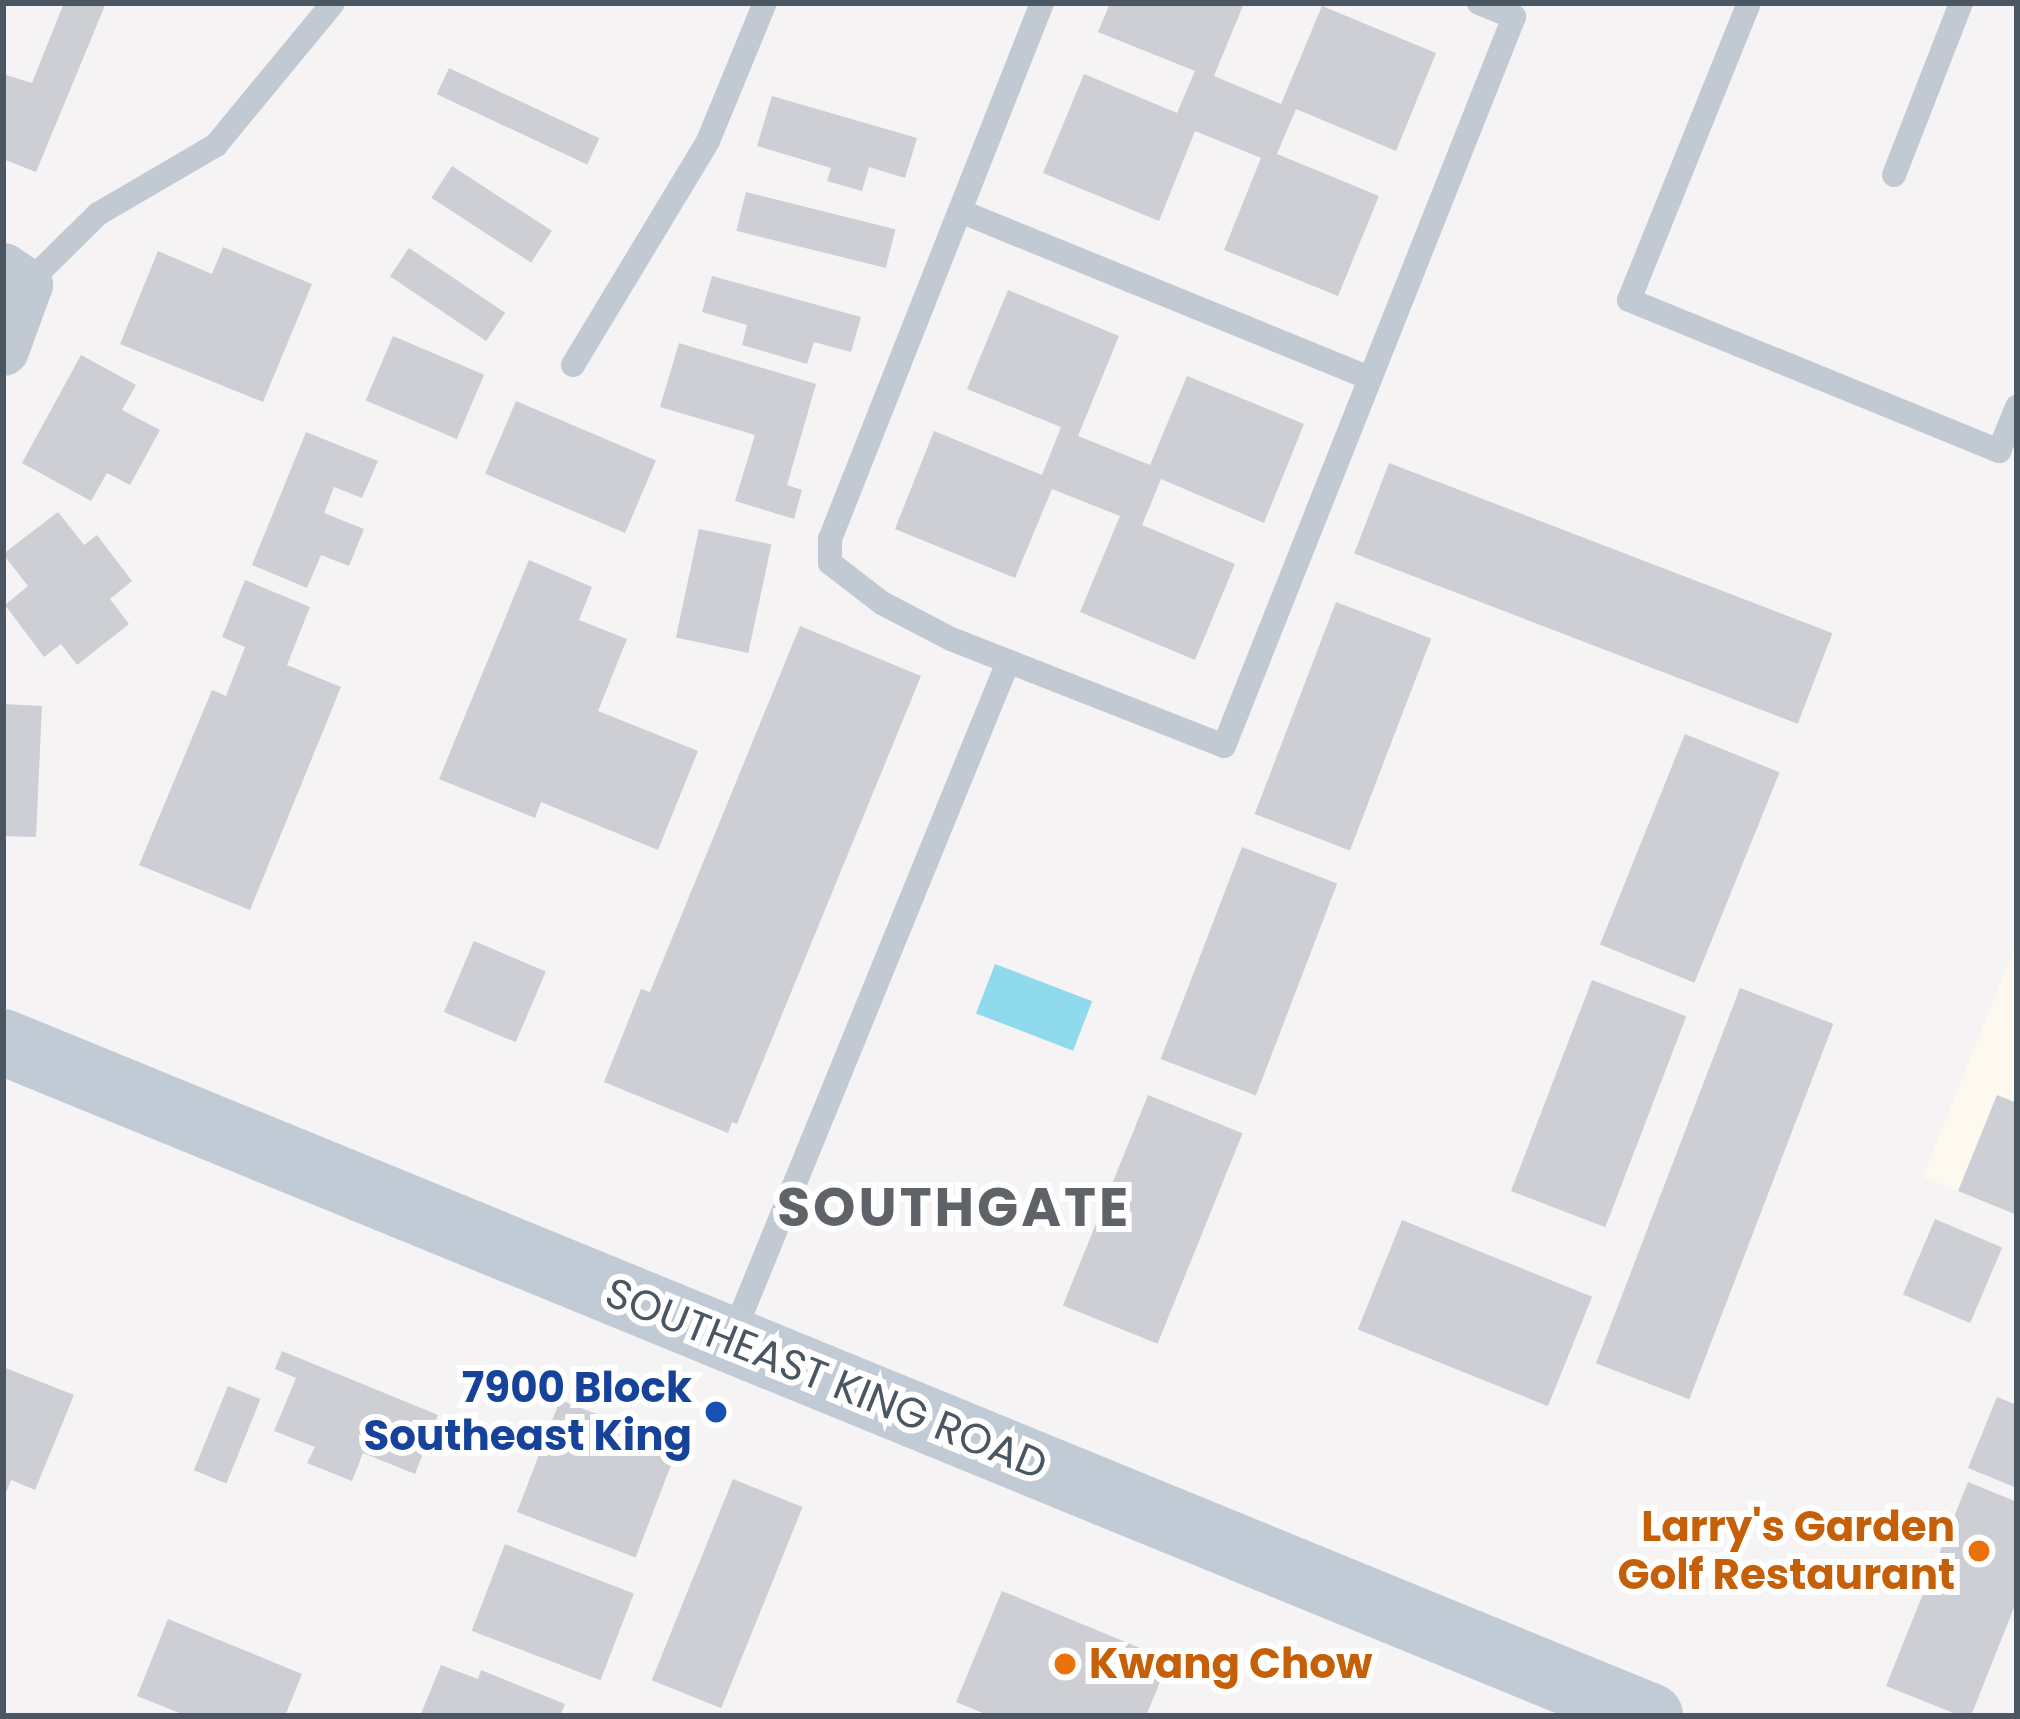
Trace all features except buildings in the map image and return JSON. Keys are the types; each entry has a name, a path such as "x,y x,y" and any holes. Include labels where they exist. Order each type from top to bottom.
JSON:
{"main road":[{"name":"SOUTHEAST KING ROAD","path":"3,1042 1650,1716"}],"street":[{"path":"3,350 15,276"}],"lane":[{"path":"15,276 98,214 216,145 333,3"},
{"path":"573,365 708,142 765,3"},
{"path":"1042,3 830,538 830,563 883,603 1008,662 1224,746 1517,10 1480,3"},
{"path":"1749,3 1629,300 2000,451 2017,407"},
{"path":"1894,175 1961,3"},
{"path":"960,211 1370,378"},
{"path":"731,1339 1008,662"}],"shaded area":[{"path":"2017,942 2017,1215 1923,1177"}],"water":[{"path":"995,964 1092,1001 1073,1051 976,1013"}],"place":[{"name":"7900 Block Southeast King","path":"716,1412"},
{"name":"Larry's Garden Golf Restaurant","path":"1979,1551"},
{"name":"Kwang Chow","path":"1065,1664"}],"district":[{"name":"SOUTHGATE","path":"954,1207"}]}
